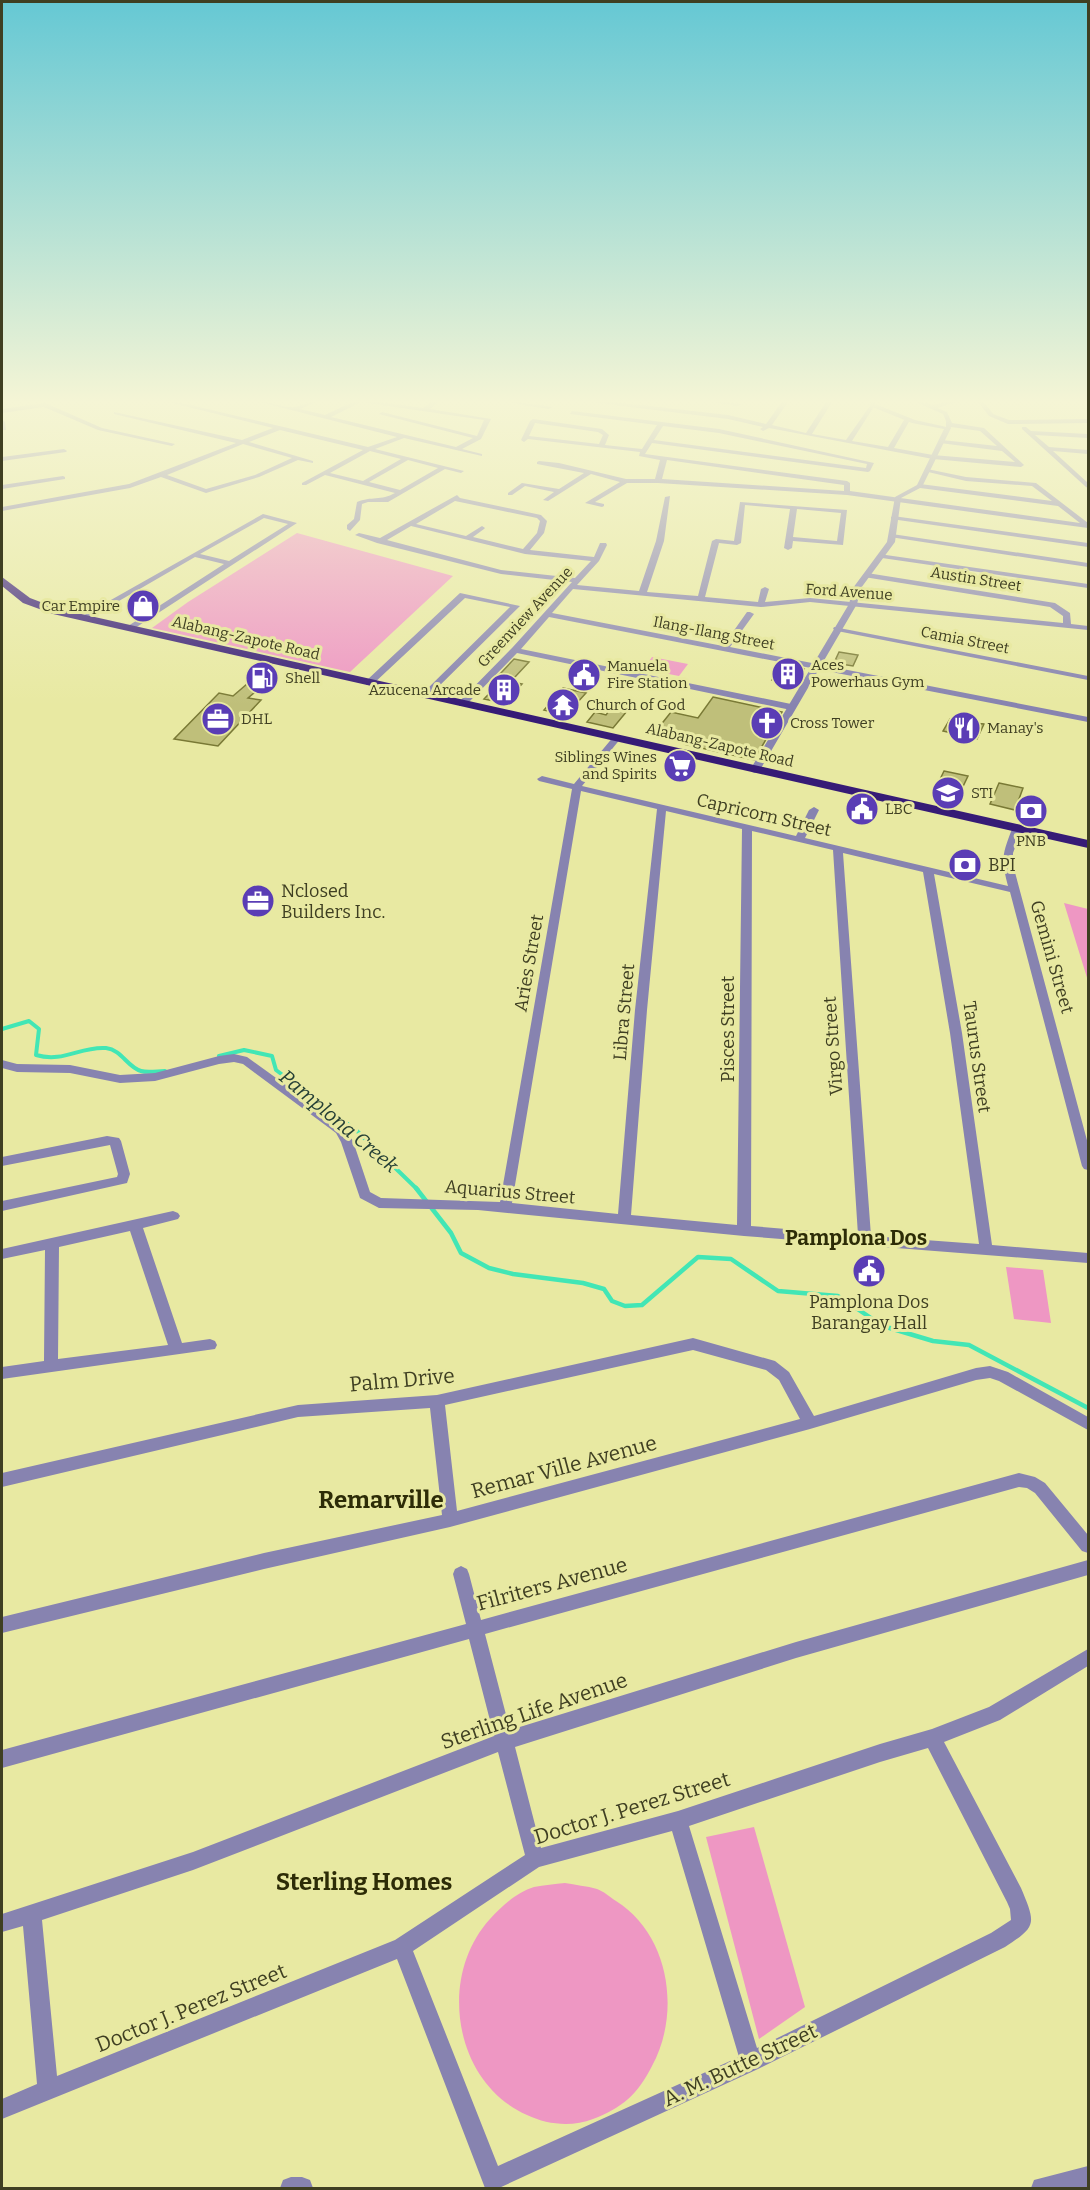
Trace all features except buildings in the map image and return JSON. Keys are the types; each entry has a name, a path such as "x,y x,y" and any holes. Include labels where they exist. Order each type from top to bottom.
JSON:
{"highway":[{"name":"Alabang-Zapote Road","path":"2,580 27,602 57,612 1089,844"}],"street":[{"path":"2,509 45,501"},
{"path":"350,529 350,525 357,520 359,503 364,501"},
{"path":"380,541 450,501"},
{"path":"471,501 539,516 544,521 544,527 525,552"},
{"path":"591,501 588,503 602,505"},
{"path":"642,594 660,541 667,501"},
{"path":"813,508 815,501"},
{"path":"755,770 853,604 857,588 889,546 896,501"},
{"path":"905,501 1088,526"},
{"path":"958,508 961,501"},
{"path":"1038,501 1060,504"},
{"path":"1056,501 1088,526"},
{"path":"700,599 716,541 737,543 742,503 845,511 840,543 789,539"},
{"path":"788,548 794,507"},
{"path":"83,618 263,516 294,523 129,628"},
{"path":"893,518 1089,545"},
{"path":"409,524 525,552 596,559"},
{"path":"467,538 482,528"},
{"path":"359,536 501,572 577,580"},
{"path":"892,537 1089,564"},
{"name":"Greenview Avenue","path":"462,704 515,650 596,559 603,544"},
{"path":"194,555 231,564"},
{"path":"882,556 1089,586"},
{"name":"Austin Street","path":"867,575 1052,605 1067,615 1067,626"},
{"name":"Ford Avenue","path":"571,587 761,605 810,600 1089,628"},
{"path":"761,605 765,590"},
{"path":"369,683 463,595 516,606 425,695"},
{"name":"Ilang-Ilang Street","path":"547,614 1089,720"},
{"path":"724,649 750,614"},
{"name":"Camia Street","path":"837,629 1089,678"},
{"path":"515,650 791,707"},
{"path":"577,786 617,738"},
{"name":"Capricorn Street","path":"542,779 1014,890"},
{"name":"Aries Street","path":"505,1208 577,786"},
{"name":"Libra Street","path":"624,1220 641,1010 663,807"},
{"path":"798,840 814,810"},
{"name":"Pisces Street","path":"744,1231 747,828"},
{"name":"Gemini Street","path":"1017,829 1008,853 1014,890 1089,1166"},
{"name":"Virgo Street","path":"838,849 865,1240"},
{"name":"Taurus Street","path":"928,871 956,1034 986,1250"},
{"name":"Aquarius Street","path":"2,1064 17,1068 70,1070 120,1079 155,1077 219,1060 234,1058 247,1061 340,1130 347,1141 365,1195 370,1200 379,1203 505,1208 744,1231 1089,1258"},
{"path":"2,1161 107,1140 115,1141 124,1174 122,1180 2,1206"},
{"path":"2,1254 173,1216"},
{"path":"135,1225 177,1348"},
{"path":"51,1367 52,1243"},
{"name":"Palm Drive","path":"2,1480 298,1411 437,1401 693,1344 770,1365 784,1376 810,1423"},
{"path":"2,1373 210,1345"},
{"name":"Remar Ville Avenue","path":"2,1625 264,1561 450,1520 990,1372 1015,1382 1089,1424"},
{"path":"437,1401 450,1520"},
{"name":"Filriters Avenue","path":"2,1759 1019,1480 1030,1482 1040,1488 1089,1546"},
{"name":"Sterling Life Avenue","path":"2,1923 193,1861 504,1741 796,1650 1089,1567"},
{"path":"462,1574 474,1629 535,1859"},
{"name":"Doctor J. Perez Street","path":"2,2109 402,1947 535,1859 678,1820 880,1752 932,1738 994,1714 1089,1658"},
{"name":"A. M. Butte Street","path":"402,1947 493,2180 751,2062 998,1940 1021,1925 1020,1909 1014,1894 932,1738"},
{"path":"678,1820 751,2062"},
{"path":"32,1913 48,2091"},
{"path":"1042,2188 1089,2177"},
{"path":"291,2188 301,2188"}],"shaded area":[{"path":"297,533 453,576 350,672 152,628 188,602"},
{"path":"652,657 688,664 679,676 643,669"},
{"path":"1064,903 1088,909 1088,981"},
{"path":"1006,1267 1043,1270 1051,1323 1014,1319"},
{"path":"754,1827 805,2007 759,2039 706,1837"},
{"path":"565,1883 599,1890 634,1916 648,1934 659,1954 668,1999 661,2045 641,2085 621,2105 603,2115 585,2122 568,2124 552,2123 527,2115 502,2100 483,2079 469,2054 461,2027 459,1998 463,1970 473,1943 490,1919 510,1900 528,1889"}],"waterway":[{"name":"Pamplona Creek","path":"2,1029 29,1021 39,1029 36,1055 55,1057 88,1049 106,1048 112,1049 141,1071 165,1071"},
{"name":"Pamplona Creek","path":"219,1056 244,1050 272,1056 276,1070 357,1131 416,1188"},
{"name":"Pamplona Creek","path":"416,1188 451,1233 461,1253 489,1268 513,1274 583,1283 604,1289 612,1301 625,1306 642,1305 698,1257 731,1259 778,1291 838,1296 883,1326 933,1341 969,1345 1088,1408"}],"place":[{"name":"Car Empire","path":"143,606"},
{"name":"Aces Powerhaus Gym","path":"788,674"},
{"name":"Manuela Fire Station","path":"584,675"},
{"name":"Shell","path":"262,678"},
{"name":"Azucena Arcade","path":"504,690"},
{"name":"Church of God","path":"563,705"},
{"name":"DHL","path":"218,719"},
{"name":"Cross Tower","path":"767,723"},
{"name":"Manay's","path":"964,728"},
{"name":"Siblings Wines and Spirits","path":"680,766"},
{"name":"STI","path":"948,793"},
{"name":"LBC","path":"862,809"},
{"name":"PNB","path":"1031,811"},
{"name":"BPI","path":"965,865"},
{"name":"Nclosed Builders Inc.","path":"258,901"},
{"name":"Pamplona Dos Barangay Hall","path":"869,1271"}],"district":[{"name":"Pamplona Dos","path":"856,1238"},
{"name":"Remarville","path":"381,1500"},
{"name":"Sterling Homes","path":"364,1882"}]}
